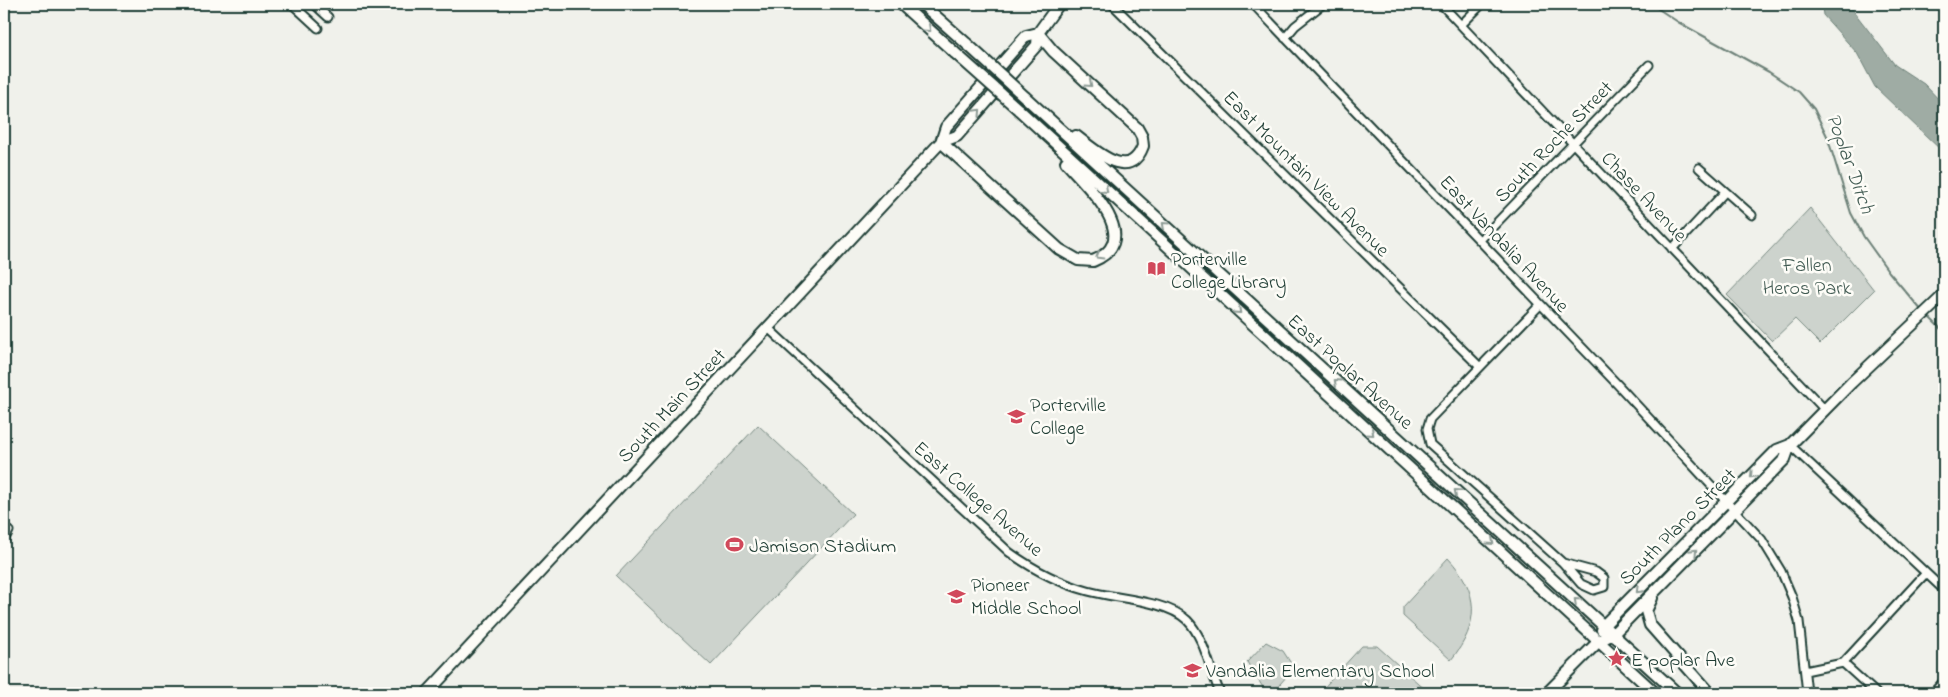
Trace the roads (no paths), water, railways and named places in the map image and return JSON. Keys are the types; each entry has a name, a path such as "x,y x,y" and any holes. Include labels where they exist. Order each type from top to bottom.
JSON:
{"main road":[{"name":"East Poplar Avenue","path":"901,4 1655,693"},
{"name":"East Poplar Avenue","path":"922,4 1676,693"},
{"name":"South Main Street","path":"427,693 941,142 946,127 1026,36 1038,33 1059,4"},
{"path":"1025,97 1111,161 1121,164 1129,162 1141,150 1143,142 1137,128 1053,51 1038,33"},
{"path":"941,142 1059,248 1078,260 1093,261 1107,252 1113,242 1115,232 1113,222 1107,212 1043,134"},
{"name":"South Plano Street","path":"1547,693 1599,641 1613,634 1660,587 1732,506 1776,450 1790,445 1944,295"},
{"name":"South Plano Street","path":"1599,641 1604,626 1732,506"},
{"path":"1660,587 1646,611 1648,622 1710,693"}],"street":[{"path":"294,4 318,28"},
{"path":"314,4 328,17"},
{"name":"East Mountain View Avenue","path":"1112,4 1479,366"},
{"name":"East Vandalia Avenue","path":"1253,4 1480,240 1762,540 1782,571 1792,597 1799,621 1807,693"},
{"path":"1285,38 1295,26 1324,4"},
{"name":"Chase Avenue","path":"1441,4 1825,410"},
{"path":"1461,25 1482,4"},
{"name":"South Roche Street","path":"1480,240 1649,65"},
{"path":"1699,168 1752,215"},
{"path":"1672,249 1726,192"},
{"path":"1479,366 1540,305"},
{"name":"East College Avenue","path":"767,327 1009,552 1032,568 1056,580 1087,590 1174,611 1187,621 1202,645 1220,693"},
{"name":"East Poplar Avenue","path":"1479,366 1430,418 1427,429 1430,444 1563,563 1573,577 1586,588 1598,590 1604,587 1604,578 1596,572 1563,563"},
{"path":"1790,445 1944,590"},
{"path":"4,532 9,531 4,540"},
{"path":"1805,671 1843,662 1926,573"},
{"path":"1843,662 1876,693"},
{"path":"1933,693 1944,681"}],"waterway":[{"name":"Poplar Ditch","path":"1651,4 1678,22 1769,72 1799,92 1814,109 1827,136 1851,213 1864,237 1889,272 1922,311"},
{"name":"Poplar Ditch","path":"1928,316 1944,332"}],"place":[{"name":"Porterville College Library","path":"1157,269"},
{"name":"Porterville College","path":"1016,416"},
{"name":"Jamison Stadium","path":"735,545"},
{"name":"Pioneer Middle School","path":"957,596"},
{"name":"E poplar Ave","path":"1617,659"},
{"name":"Vandalia Elementary School","path":"1192,670"}],"park label":[{"name":"Fallen Heros Park","path":"1807,276"}]}
